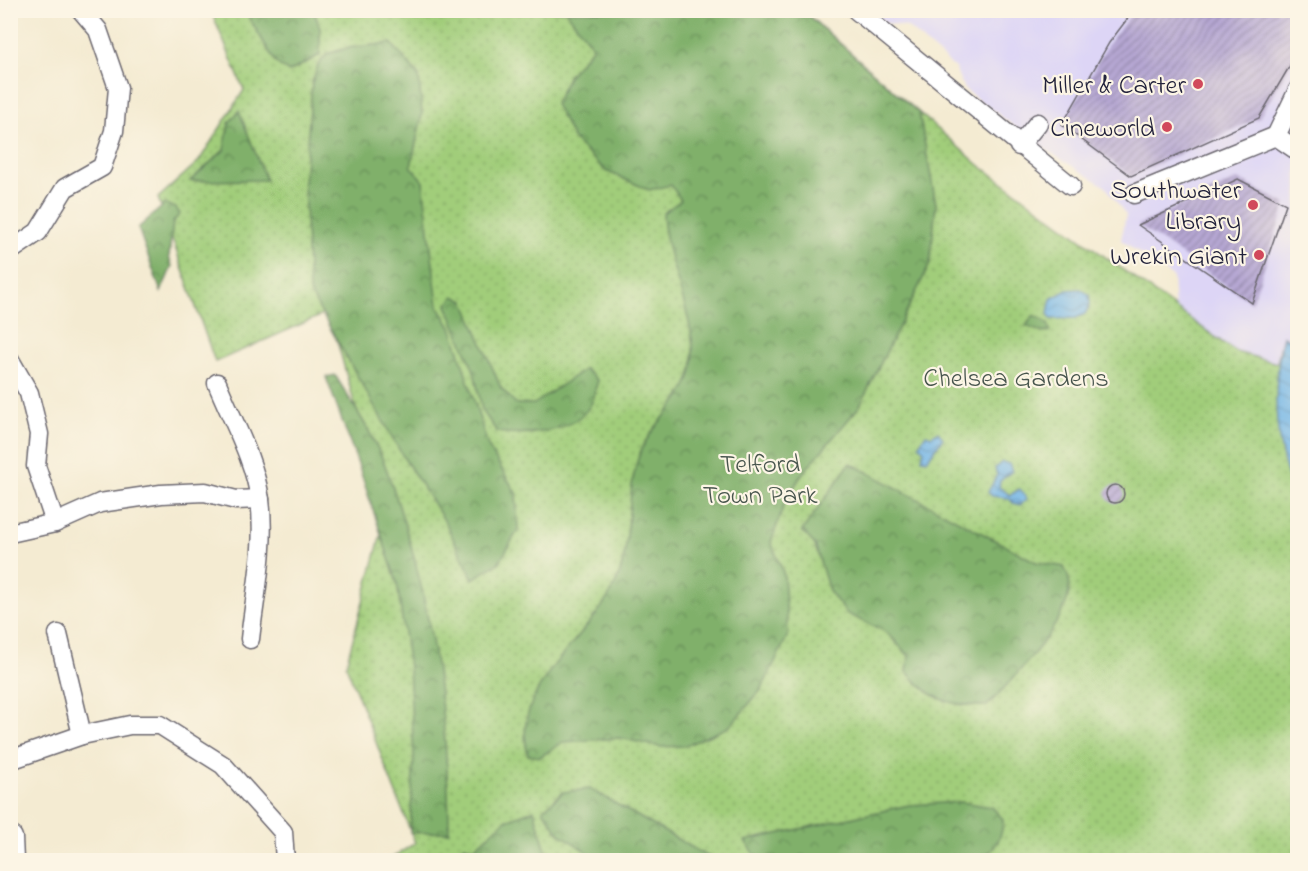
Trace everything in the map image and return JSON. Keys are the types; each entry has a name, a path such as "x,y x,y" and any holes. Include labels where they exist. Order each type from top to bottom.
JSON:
{"street":[{"path":"10,251 38,232 65,188 102,167 114,132 118,88 98,30 81,10"},
{"path":"856,10 1019,146 1071,186"},
{"path":"1134,194 1276,136 1298,90"},
{"path":"1019,146 1038,123"},
{"path":"1276,136 1298,151"},
{"path":"10,360 28,393 39,434 36,466 55,523"},
{"path":"217,383 254,475 260,499 262,527 250,639"},
{"path":"10,533 55,523 100,503 161,494 205,492 236,500 260,499"},
{"path":"58,634 82,735"},
{"path":"10,760 82,735 130,725 160,725 187,740 223,765 283,832 285,861"},
{"path":"10,838 11,861"}],"shaded area":[{"path":"871,11 1297,11 1297,344 1283,336 1277,363 1236,352 1175,308 1173,277 1121,240 1126,215 1106,187 1048,151 964,89 955,68 907,27 886,23"}],"green space":[{"name":"Telford Town Park","path":"211,11 803,11 979,165 1236,352 1277,363 1283,336 1297,344 1297,860 389,860 415,843 346,665 381,534 371,463 329,312 215,362 158,198 199,161 244,90"},
{"path":"245,11 314,11 320,28 320,55 289,72 276,63"},
{"path":"566,11 803,11 919,113 936,204 930,264 859,407 802,474 785,502 771,542 784,575 788,635 761,690 729,727 685,746 660,747 620,738 563,742 540,757 528,755 525,731 530,708 540,686 602,607 614,587 624,555 632,486 640,453 646,441 686,386 693,360 689,325 669,250 663,213 681,200 671,185 649,190 606,171 574,140 555,104 569,75 593,47"},
{"path":"391,43 419,76 422,115 411,166 423,181 438,306 452,329 488,446 516,493 518,530 499,563 473,579 444,520 404,458 309,291 304,183 312,83 318,65 327,54 347,48"},
{"path":"239,111 266,180 190,181 224,150 229,123"},
{"path":"165,204 176,208 180,214 173,222 169,257 172,266 161,292 138,228"},
{"path":"454,296 464,301 501,388 516,404 534,404 585,369 598,381 591,404 583,414 573,422 549,431 522,434 497,432 482,410 474,371 447,305"},
{"path":"1033,316 1039,317 1048,324 1050,331 1043,333 1026,326"},
{"path":"335,375 376,444 401,512 414,557 425,602 440,693 445,739 449,832 410,833 414,755 409,668 397,583 359,467 326,377"},
{"path":"850,463 1036,562 1064,567 1069,580 1069,594 1063,611 1025,665 987,706 952,703 924,689 907,672 909,656 886,632 847,614 829,591 815,545 802,531"},
{"path":"590,789 714,860 599,860 560,834 543,810 563,792"},
{"path":"961,802 992,807 1003,819 999,839 992,850 982,858 975,860 759,860 745,841 909,805"},
{"path":"534,810 549,860 447,860 465,845 473,849 506,820"}],"water":[{"path":"1081,289 1089,295 1090,304 1085,314 1076,318 1051,319 1048,313 1051,299 1067,290"},
{"path":"1283,336 1297,344 1297,501 1283,460 1277,420 1277,379"},
{"path":"938,432 943,438 927,460 922,459 924,450 919,445 926,434 931,436"},
{"path":"1002,462 1009,464 1012,471 1000,481 999,487 1010,495 1020,489 1027,499 1020,505 1013,503 1009,498 992,496 988,492 997,475 995,468"}],"building":[{"path":"1134,10 1298,10 1298,52 1259,118 1131,176 1062,125 1109,43"},
{"path":"1238,179 1286,204 1252,303 1138,225"},
{"path":"1115,485 1121,488 1124,494 1121,500 1115,503 1109,500 1106,494 1109,488"}],"place":[{"name":"Miller & Carter","path":"1198,84"},
{"name":"Cineworld","path":"1167,127"},
{"name":"Southwater Library","path":"1253,205"},
{"name":"Wrekin Giant","path":"1259,255"}],"park label":[{"name":"Chelsea Gardens","path":"1016,377"}]}
